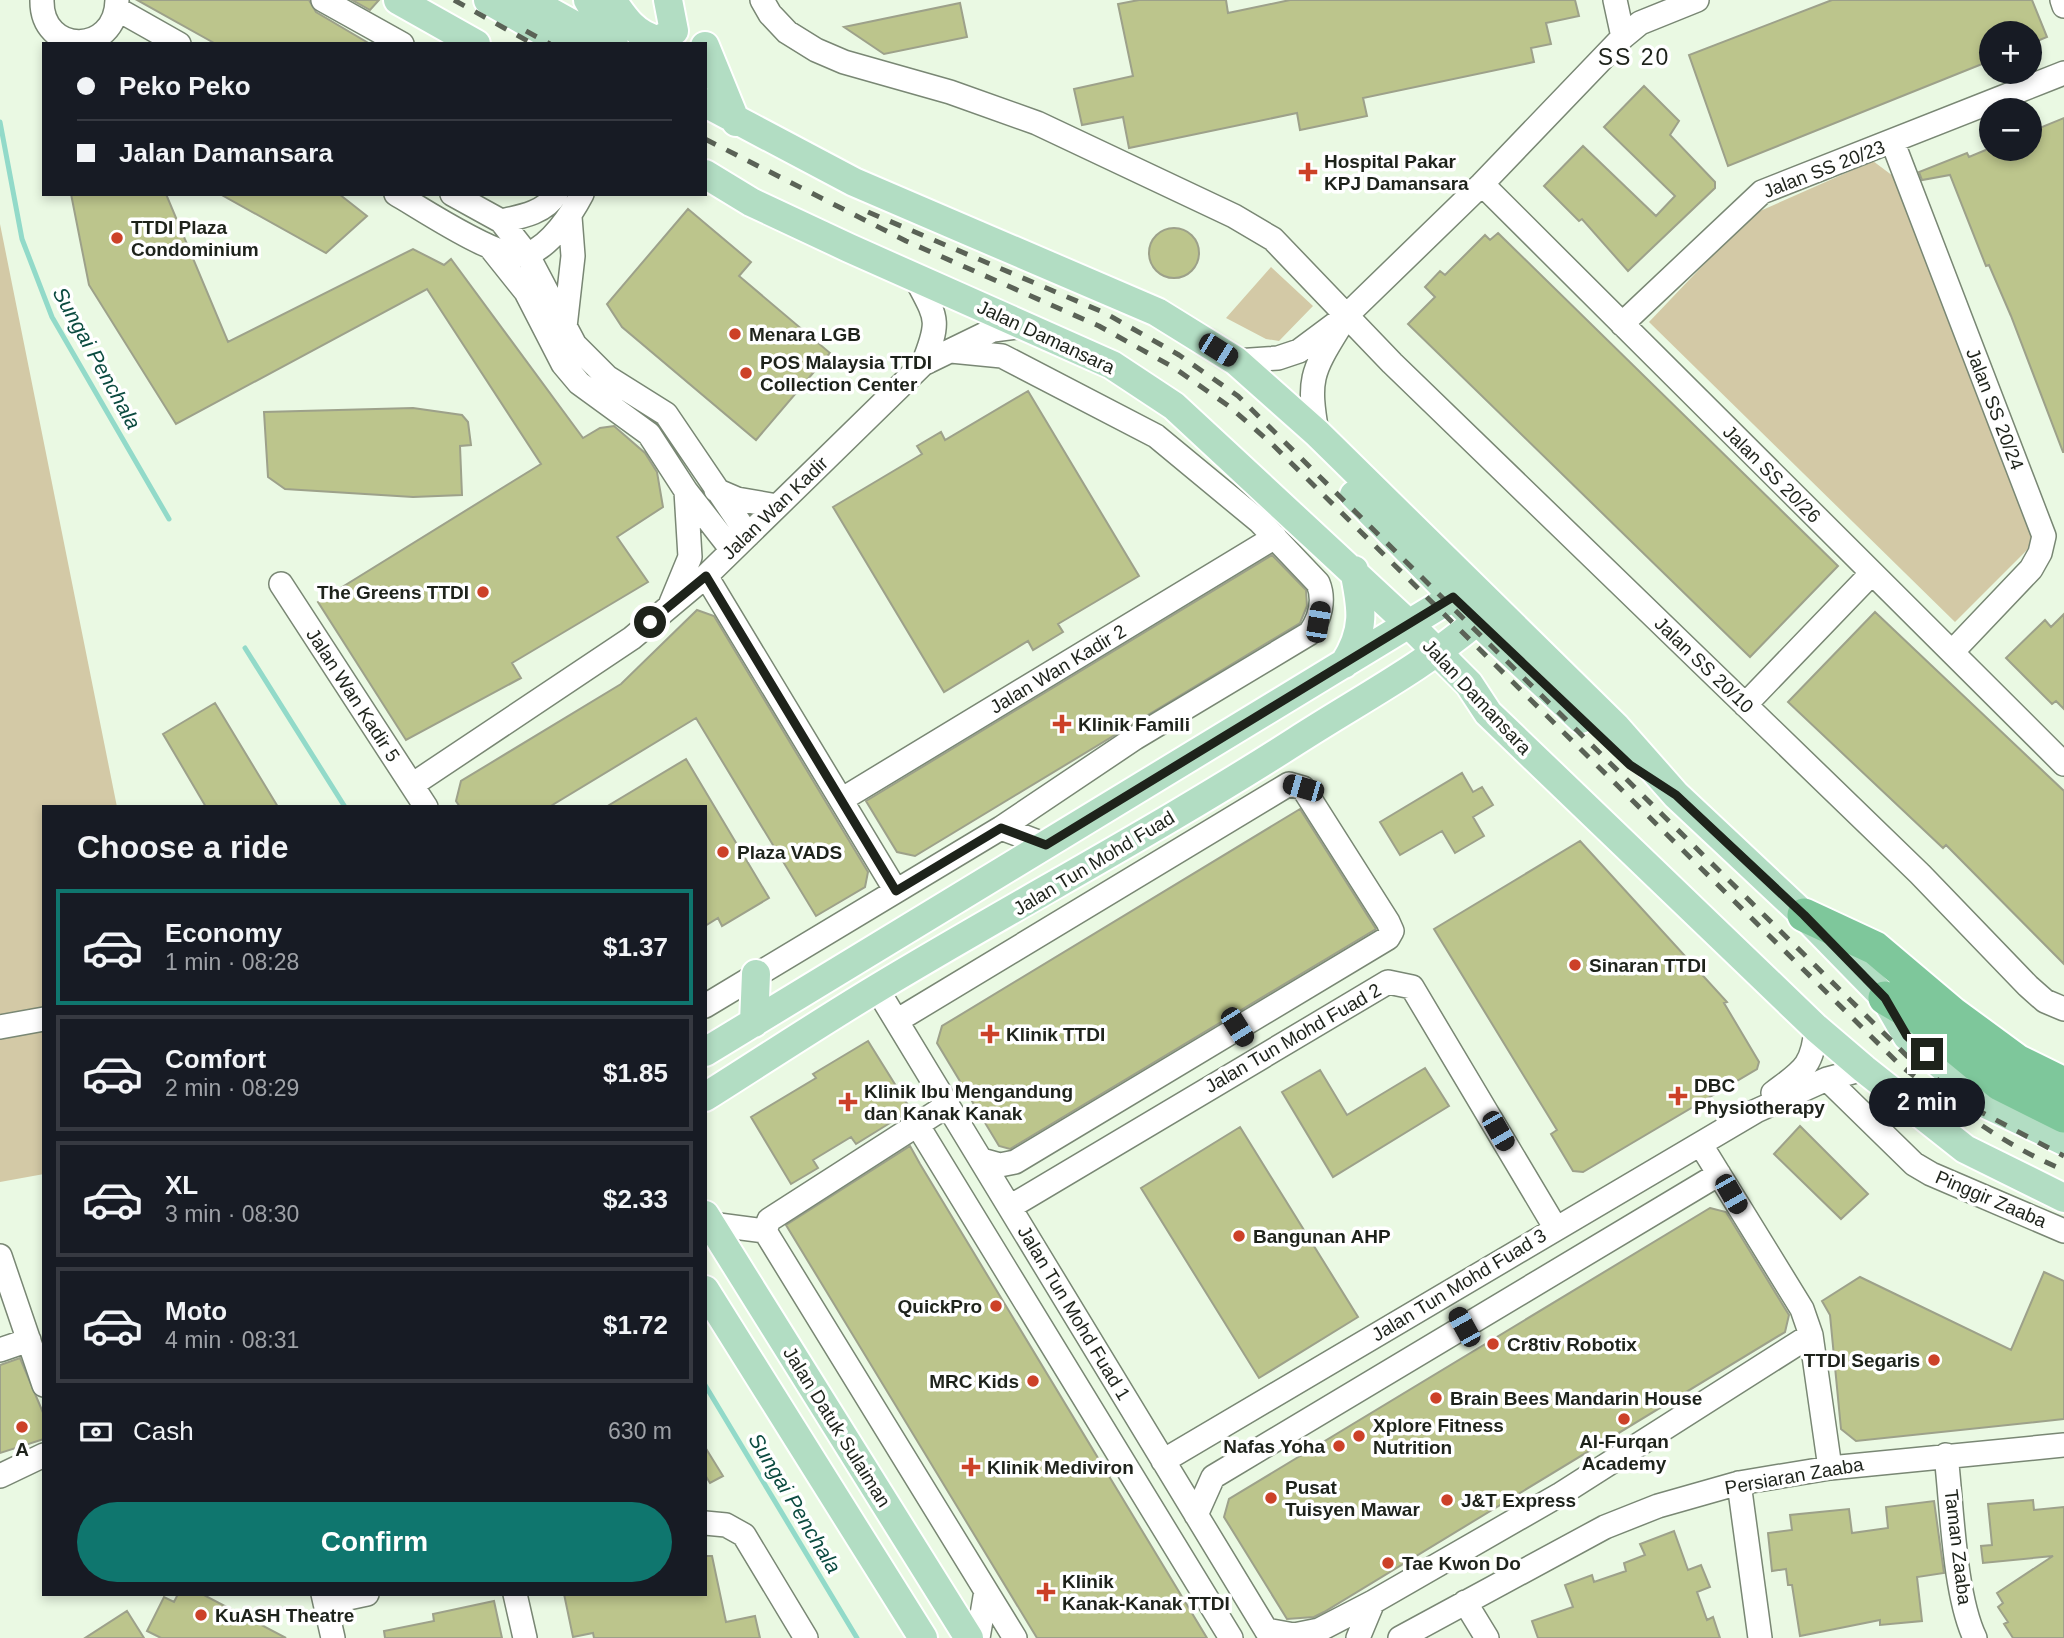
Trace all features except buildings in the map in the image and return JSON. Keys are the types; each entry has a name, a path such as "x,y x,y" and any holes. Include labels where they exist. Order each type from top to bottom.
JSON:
{"highway":[{"path":"1804,915 1875,948 1953,1014 2017,1061 2064,1084"},
{"path":"1885,998 1921,1018 2000,1084 2064,1116"}],"main road":[{"path":"398,0 472,42"},
{"path":"488,0 575,22"},
{"path":"529,0 610,42"},
{"path":"546,0 605,42"},
{"path":"612,0 635,30 648,38 659,40 674,30 670,0"},
{"path":"670,0 693,19 704,42"},
{"path":"707,50 736,122"},
{"path":"707,104 736,122 854,182 1157,312 1236,361 1317,433 1616,727 1676,795 1804,915 1885,998 1907,1036 1987,1105 2064,1141"},
{"name":"Jalan Damansara","path":"707,175 751,202 1112,365 1174,405 1354,570 1469,684 1488,713 1816,1028 1965,1149 2064,1198"},
{"path":"1236,361 1263,401 1477,621 1630,765 1676,795"},
{"path":"1343,664 1357,643 1362,619 1354,570"},
{"name":"Jalan Tun Mohd Fuad","path":"707,1051 1453,597"},
{"name":"Jalan Tun Mohd Fuad","path":"707,1096 877,989 1105,859 1343,710 1388,686 1438,653 1477,621"},
{"path":"1388,686 1421,678 1437,679 1454,687 1488,713"},
{"path":"756,974 762,1018 845,985 863,983 877,989"},
{"name":"Jalan Datuk Sulaiman","path":"708,1220 969,1638"},
{"name":"Jalan Datuk Sulaiman","path":"707,1293 923,1638"}],"street":[{"path":"42,0 45,21 62,38 85,42 115,38 117,4 176,42"},
{"path":"323,0 398,42"},
{"name":"Jalan SS 20/10","path":"762,0 770,14 787,32 816,50 844,62 950,92 1037,123 1234,216 1273,239 1346,316 1920,874 2028,986 2045,1001 2064,1009"},
{"path":"1615,0 1623,37"},
{"path":"1236,361 1278,358 1299,351 1346,316 1482,184 1623,37 1640,23 1697,0"},
{"path":"2062,0 2064,6"},
{"name":"Jalan SS 20/23","path":"1622,324 1762,192 1893,143 2064,73"},
{"name":"Jalan SS 20/24","path":"1893,143 2044,536 2040,553 2031,569 1953,651"},
{"name":"Jalan SS 20/26","path":"1482,184 2064,764"},
{"path":"400,196 490,247 512,255 527,254 570,217 581,196"},
{"path":"456,196 501,221 527,254 565,330 584,357 598,370 666,414 716,490 740,542"},
{"path":"501,221 527,215 543,207 554,196"},
{"path":"565,330 573,256 570,217"},
{"path":"490,247 526,292 563,364 590,391 649,435 686,491 740,542"},
{"name":"Jalan Wan Kadir","path":"915,277 931,307 937,330 923,365"},
{"path":"1317,433 1311,397 1313,374 1346,316"},
{"name":"Jalan Wan Kadir","path":"412,785 607,657 669,607 706,576 923,365 993,330 1026,326"},
{"path":"707,1005 1001,828 1135,738 1310,633 1318,622 1322,594 1318,583 1275,537 1156,436 1002,356 951,351"},
{"path":"716,490 737,499 777,506"},
{"path":"669,607 690,557 686,491"},
{"name":"Jalan Wan Kadir 2","path":"841,800 1275,537"},
{"path":"1745,705 1872,573"},
{"path":"706,576 896,891"},
{"name":"Jalan Wan Kadir 5","path":"281,584 425,805"},
{"path":"1260,764 1275,790"},
{"name":"Jalan Tun Mohd Fuad 2","path":"982,1160 1000,1165 1015,1162 1388,938 1392,931 1303,788 1289,784 1275,790"},
{"name":"Jalan Tun Mohd Fuad","path":"898,1020 1101,900 1275,790"},
{"path":"1001,828 1046,845"},
{"name":"Jalan Tun Mohd Fuad 2","path":"1010,1208 1173,1108 1388,982 1412,987 1555,1227"},
{"name":"Jalan Tun Mohd Fuad 1","path":"877,989 1268,1634"},
{"path":"0,1027 42,1019"},
{"path":"1237,1027 1257,1058"},
{"name":"Jalan Tun Mohd Fuad 3","path":"1756,1111 1765,1099 1801,1072 1814,1053 1816,1028"},
{"name":"Jalan Tun Mohd Fuad 3","path":"1163,1461 1555,1227 1756,1111 1827,1079 1864,1069"},
{"path":"1154,1077 1173,1108"},
{"name":"Pinggir Zaaba","path":"1827,1079 1914,1164 1931,1174 2064,1231"},
{"path":"765,1231 769,1220 948,1105"},
{"path":"918,1126 1231,1638"},
{"path":"1701,1145 1802,1309 1811,1335 1830,1468"},
{"path":"1196,1515 1213,1477 1719,1174"},
{"path":"708,1220 765,1231 1015,1638"},
{"path":"0,1256 42,1379"},
{"path":"1445,1293 1464,1327"},
{"path":"1268,1634 1294,1635 1319,1630 1373,1602 1562,1494 1811,1335"},
{"path":"0,1350 29,1340"},
{"name":"Persiaran Zaaba","path":"1400,1638 1605,1527 1658,1506 1739,1483 1830,1468 2064,1445"},
{"name":"Taman Zaaba","path":"1946,1455 1962,1588 1968,1623 1975,1638"},
{"path":"0,1476 42,1456"},
{"path":"1739,1483 1760,1638"},
{"path":"707,1523 726,1525 744,1535 806,1638"},
{"path":"978,1638 986,1591"},
{"path":"333,1638 324,1599 350,1596"},
{"path":"515,1596 525,1638"},
{"path":"1359,1638 1373,1602"},
{"path":"1465,1602 1487,1638"}],"shaded area":[{"path":"1873,161 1893,176 2033,536 2028,549 1955,622 1649,322 1751,215"},
{"path":"0,224 117,805 42,805 42,1174 0,1182"},
{"path":"1271,267 1313,306 1279,341 1266,339 1226,318"}],"waterway":[{"name":"Sungai Penchala","path":"0,122 22,239 52,317 169,519"},
{"name":"Sungai Penchala","path":"245,648 344,805"},
{"name":"Sungai Penchala","path":"707,1388 857,1638"}],"railway":[{"path":"454,0 529,42"},
{"path":"526,31 546,42"},
{"path":"707,140 906,241 1099,326 1173,367 1230,407 1273,445 1901,1066 1999,1137 2064,1170"},
{"path":"868,212 1105,313 1179,355 1238,396 1910,1059 1979,1111 2064,1156"}],"place":[{"name":"Hospital Pakar KPJ Damansara","path":"1308,172"},
{"name":"TTDI Plaza Condominium","path":"117,238"},
{"name":"Menara LGB","path":"735,334"},
{"name":"POS Malaysia TTDI Collection Center","path":"746,373"},
{"name":"The Greens TTDI","path":"483,592"},
{"name":"Klinik Famili","path":"1062,724"},
{"name":"Plaza VADS","path":"723,852"},
{"name":"Sinaran TTDI","path":"1575,965"},
{"name":"Klinik TTDI","path":"990,1034"},
{"name":"DBC Physiotherapy","path":"1678,1096"},
{"name":"Klinik Ibu Mengandung dan Kanak Kanak","path":"848,1102"},
{"name":"Bangunan AHP","path":"1239,1236"},
{"name":"QuickPro","path":"996,1306"},
{"name":"Cr8tiv Robotix","path":"1493,1344"},
{"name":"TTDI Segaris","path":"1934,1360"},
{"name":"MRC Kids","path":"1033,1381"},
{"name":"Brain Bees Mandarin House","path":"1436,1398"},
{"name":"Al-Furqan Academy","path":"1624,1419"},
{"name":"A","path":"22,1427"},
{"name":"Xplore Fitness Nutrition","path":"1359,1436"},
{"name":"Nafas Yoha","path":"1339,1446"},
{"name":"Klinik Mediviron","path":"971,1467"},
{"name":"Pusat Tuisyen Mawar","path":"1271,1498"},
{"name":"J&T Express","path":"1447,1500"},
{"name":"Tae Kwon Do","path":"1388,1563"},
{"name":"Klinik Kanak-Kanak TTDI","path":"1046,1592"},
{"name":"KuASH Theatre","path":"201,1615"}],"district":[{"name":"SS 20","path":"1634,57"}],"route":[{"path":"650,622 706,576 896,891 1001,828 1046,845 1453,597 1630,765 1676,795 1804,915 1885,998 1907,1036 1927,1054"}]}
